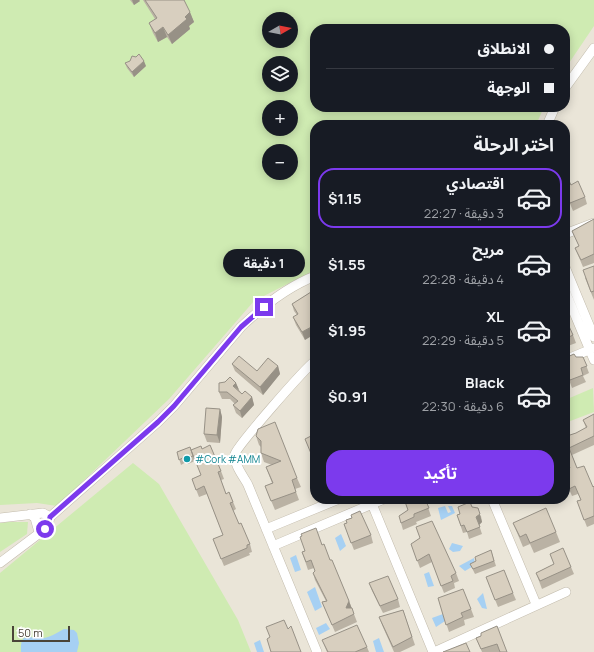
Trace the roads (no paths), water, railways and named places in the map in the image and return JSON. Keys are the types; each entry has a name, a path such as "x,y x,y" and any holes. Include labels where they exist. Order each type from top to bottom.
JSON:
{"street":[{"path":"570,81 594,48"},
{"path":"570,232 594,223"},
{"path":"0,563 48,526 50,517 163,417 251,318 283,293 310,279"},
{"path":"570,279 594,337"},
{"path":"570,302 592,349 594,360"},
{"path":"570,358 592,349"},
{"path":"310,367 249,435 236,454 236,460 248,485 317,652"},
{"path":"266,529 327,504"},
{"path":"273,546 367,504"},
{"path":"372,504 434,652 536,604 566,592"},
{"path":"494,504 536,604"},
{"path":"0,518 43,513 50,517"},
{"path":"30,514 35,518 39,532"}],"water":[{"path":"445,506 448,513 451,512 448,506 452,506 455,513 441,520 438,508"},
{"path":"341,534 346,546 340,551 335,538"},
{"path":"452,543 463,546 460,551 453,552 449,549"},
{"path":"296,555 301,570 295,572 290,558"},
{"path":"474,558 475,565 465,571 459,566"},
{"path":"429,572 434,586 428,587 424,574"},
{"path":"315,587 322,607 315,611 307,592"},
{"path":"483,593 487,609 482,608 477,599"},
{"path":"443,614 445,621 436,627 432,618"},
{"path":"326,623 330,629 319,635 316,628"},
{"path":"64,629 74,630 77,633 79,643 77,652 21,652 21,645 24,638 45,638"},
{"path":"379,638 384,652 376,652 373,641"},
{"path":"260,640 264,652 257,652 254,643"}],"place":[{"name":"#Cork #AMM","path":"187,459"}]}
